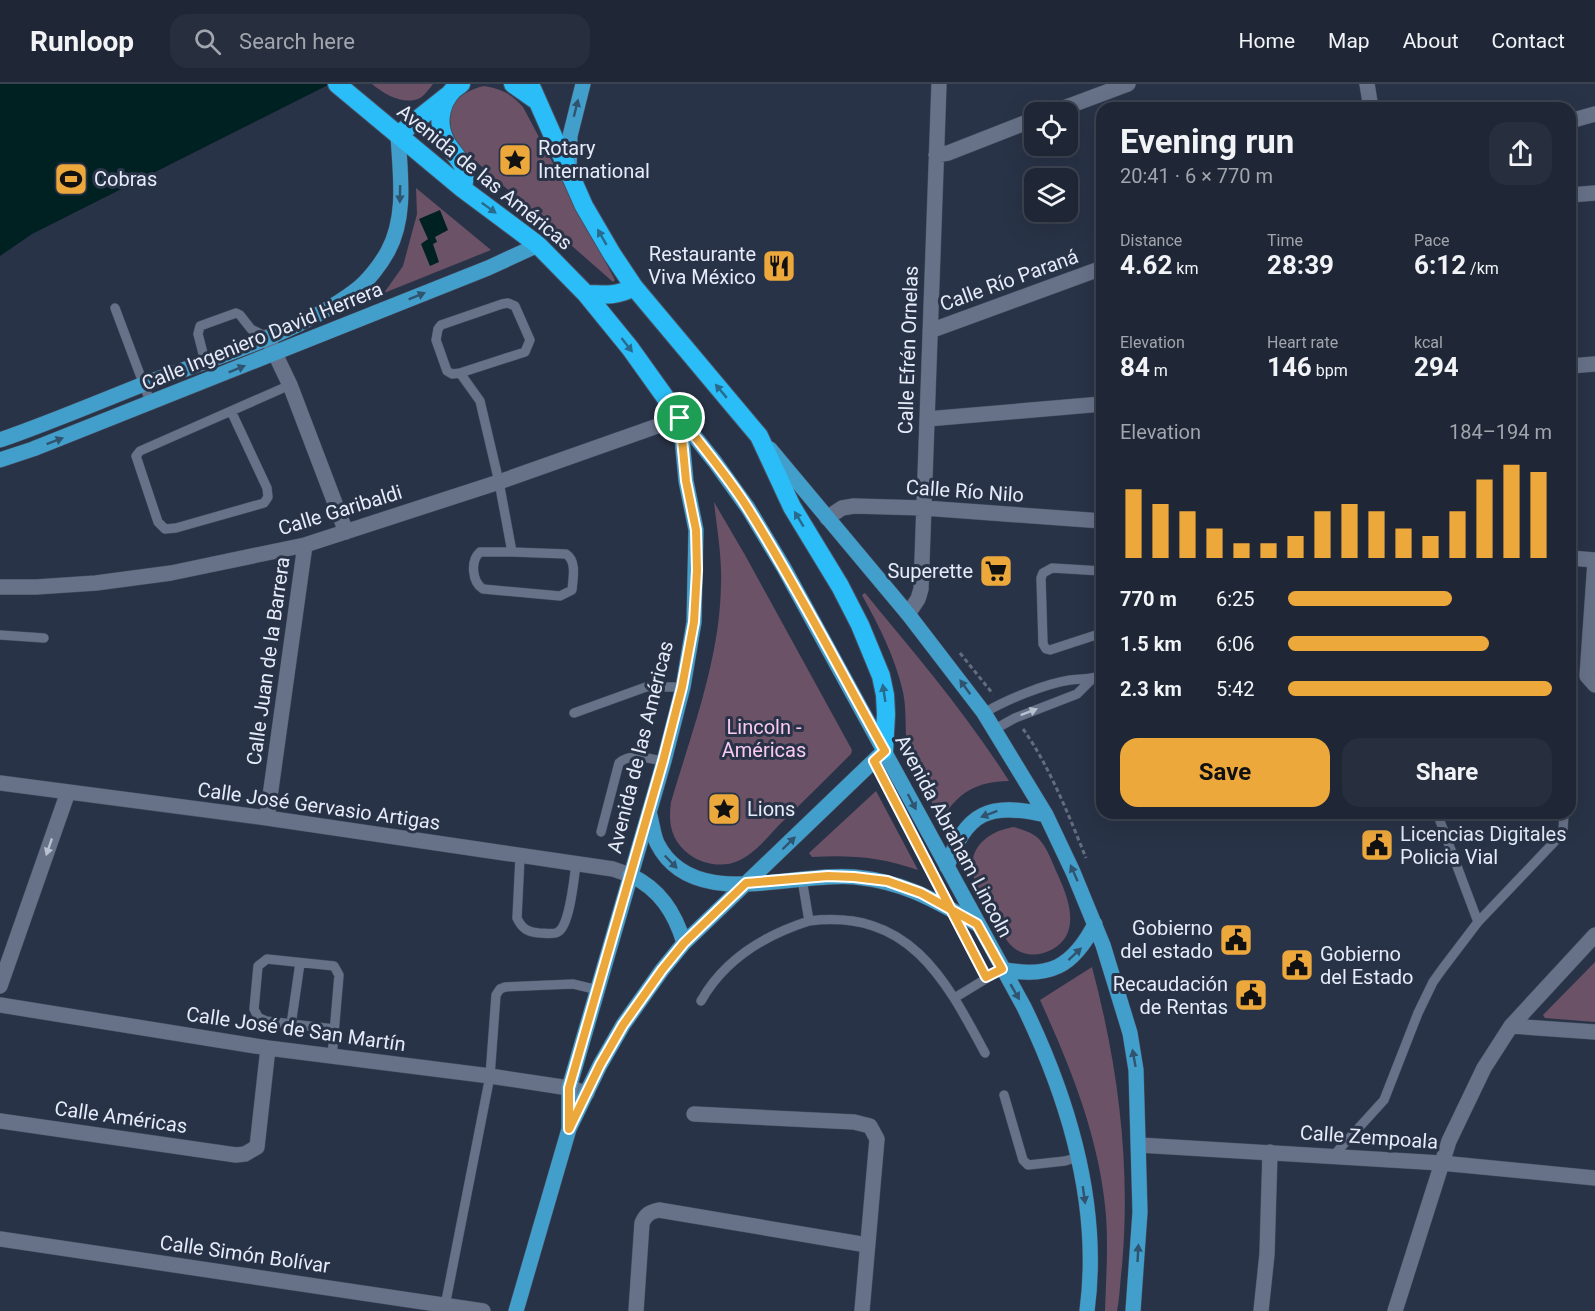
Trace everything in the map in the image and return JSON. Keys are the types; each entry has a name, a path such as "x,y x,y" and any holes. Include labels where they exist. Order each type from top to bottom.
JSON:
{"highway":[{"name":"Avenida de las Américas","path":"337,84 463,189 538,245 586,294 630,348 680,418"},
{"path":"398,135 461,84"},
{"path":"513,84 534,92"},
{"name":"Avenida de las Américas","path":"534,92 584,206 612,254 634,287 759,436 792,507 840,586 868,642 881,676 885,695 885,751"},
{"path":"447,96 441,113 441,129 464,169 463,189"},
{"path":"586,294 610,296 622,294 634,287"}],"main road":[{"path":"569,174 570,136 583,84"},
{"name":"Calle Ingeniero David Herrera","path":"0,440 267,337 315,315 358,288 387,254 395,237 400,214 398,135"},
{"name":"Calle Ingeniero David Herrera","path":"0,460 151,404 488,268 538,245"},
{"path":"315,315 324,334"},
{"name":"Avenida de las Américas","path":"569,1129 569,1088 663,761 682,687 694,622 697,570 696,530 686,481 680,418"},
{"name":"Avenida Abraham Lincoln","path":"680,418 748,508 784,568 1044,1048 1065,1105 1079,1157 1088,1223 1087,1311"},
{"path":"759,436 908,614 984,713 1046,815 1073,872 1095,924 1130,1032 1138,1089 1140,1212 1133,1311"},
{"name":"Avenida de las Américas","path":"516,1311 569,1129 600,1065 623,1025 684,943 885,751"},
{"path":"947,867 956,842 966,828 984,815 1005,808 1023,809 1046,815"},
{"path":"649,809 656,841 663,853 676,867 689,876 705,882 746,883 828,876 887,881 921,893 977,924"},
{"path":"630,875 645,882 662,897 679,925 684,943"},
{"path":"1002,969 1024,974 1047,971 1068,961 1084,945 1095,924"}],"street":[{"name":"Calle Efrén Ornelas","path":"908,614 918,599 921,589 939,84"},
{"path":"1103,101 1128,84"},
{"path":"1367,84 1370,102"},
{"path":"1078,106 1096,103"},
{"path":"1576,119 1595,114"},
{"path":"936,155 948,153 1024,123"},
{"path":"1576,195 1595,193"},
{"name":"Calle Río Paraná","path":"930,332 1096,270"},
{"path":"267,337 290,385 346,532"},
{"path":"1576,366 1595,364"},
{"path":"927,419 1096,405"},
{"name":"Calle Garibaldi","path":"0,587 96,583 161,574 305,545 499,482 680,418"},
{"name":"Calle Río Nilo","path":"827,518 842,508 854,506 924,508 1096,521"},
{"name":"Calle Juan de la Barrera","path":"267,818 305,545"},
{"path":"1576,559 1595,561 1587,676 1595,685"},
{"name":"Calle José Gervasio Artigas","path":"0,783 267,818 613,869 630,875"},
{"path":"0,986 68,792"},
{"path":"1395,1311 1449,1141 1484,1068 1511,1026 1595,935"},
{"name":"Calle José de San Martín","path":"0,1005 268,1048 490,1076 569,1088 587,1093"},
{"path":"1511,1026 1595,1032"},
{"name":"Calle Américas","path":"0,1121 236,1155 245,1154 257,1147 268,1048"},
{"path":"694,1114 854,1122 870,1126 877,1139 862,1311"},
{"name":"Calle Zempoala","path":"1139,1145 1441,1163 1595,1178"},
{"path":"1261,1311 1268,1254 1270,1152"},
{"path":"636,1311 642,1223 651,1211 659,1210 867,1245"},
{"name":"Calle Simón Bolívar","path":"0,1239 483,1311"}],"lane":[{"path":"508,303 515,306 530,340 525,352 460,373 452,374 447,371 436,340 441,325 502,304 508,303"},
{"path":"115,308 151,404"},
{"path":"206,361 198,334 200,326 236,313 251,329 267,337"},
{"path":"460,373 480,401 512,552"},
{"path":"231,411 267,488 268,497 264,503 176,528 165,529 158,522 136,456 140,451 290,385"},
{"path":"480,552 512,552 570,556 573,562 572,590 560,596 479,587 475,580 474,561 477,554 480,552"},
{"path":"1096,571 1052,568 1043,573 1041,578 1043,644 1046,649 1050,651 1096,635"},
{"path":"0,635 45,638"},
{"path":"995,729 1015,718 1077,694 1096,678"},
{"path":"984,713 1000,703 1067,680 1091,680"},
{"path":"574,714 646,687 682,687"},
{"path":"601,832 619,763 624,758 632,757 663,761"},
{"path":"1439,819 1478,922"},
{"path":"1333,1156 1383,1100 1418,1012 1433,982 1478,922 1558,838 1563,831 1564,819"},
{"path":"520,857 517,918 521,927 530,932 556,933 562,928 566,919 576,864"},
{"path":"802,879 809,921"},
{"path":"700,1001 710,985 741,956 781,930 809,921 848,919 887,930 913,948 956,997 986,1053"},
{"path":"332,1057 334,1029 338,971 334,966 267,958 258,966 254,1009 258,1017 266,1021 291,1025 334,1029"},
{"path":"291,1025 300,963"},
{"path":"956,997 1002,969"},
{"path":"445,1306 490,1076 496,995 500,989 505,987 573,984 598,990"},
{"path":"1004,1095 1023,1160 1028,1165 1079,1157"}],"path":[{"path":"959,651 1000,703"},
{"path":"1015,718 1028,735 1041,760 1069,817 1090,868"},
{"path":"952,910 986,977"}],"green space":[{"path":"372,84 433,84 420,98 407,101 388,95"},
{"path":"484,86 506,93 523,107 615,280 613,282 456,144 450,123 453,107 464,94"},
{"path":"416,188 491,250 384,293 403,266 417,214"},
{"name":"Lincoln - Américas","path":"714,502 852,750 851,754 755,850 738,861 719,865 700,861 684,850 672,832 670,818 671,802 696,722 716,640 721,574"},
{"path":"865,593 958,708 1009,781 977,786 969,790 954,802 941,820 910,761 900,679 886,642 862,595"},
{"path":"876,791 918,870 891,862 865,858 812,857 809,853"},
{"path":"1014,827 1033,835 1042,842 1068,901 1070,923 1068,933 1062,942 1043,953 1023,953 1010,945 978,889 972,870 975,851 980,844 995,833"},
{"path":"1595,962 1595,1022 1545,1018 1543,1015"},
{"path":"1092,967 1109,1041 1123,1152 1124,1228 1117,1311 1105,1311 1106,1218 1096,1151 1072,1075 1040,1000"}],"shaded area":[{"name":"Cobras","path":"0,84 330,84 32,234 0,256"},
{"path":"440,210 448,230 435,237 437,242 433,244 439,262 430,266 421,244 428,239 419,219"}],"place":[{"name":"Rotary International","path":"515,160"},
{"name":"Cobras","path":"71,179"},
{"name":"Restaurante Viva México","path":"779,266"},
{"name":"Superette","path":"996,571"},
{"name":"Lions","path":"724,809"},
{"name":"Licencias Digitales Policia Vial","path":"1377,845"},
{"name":"Gobierno del estado","path":"1236,940"},
{"name":"Gobierno del Estado","path":"1297,965"},
{"name":"Recaudación de Rentas","path":"1251,995"}],"route":[{"path":"680,418 686,481 696,530 697,570 694,622 682,687 663,761 569,1088 569,1129 600,1065 623,1025 662,970 684,943 746,883 828,876 887,881 921,893 952,910 977,924 1002,969 986,977 952,910 874,761 885,751 784,568 748,508 680,418"}]}
